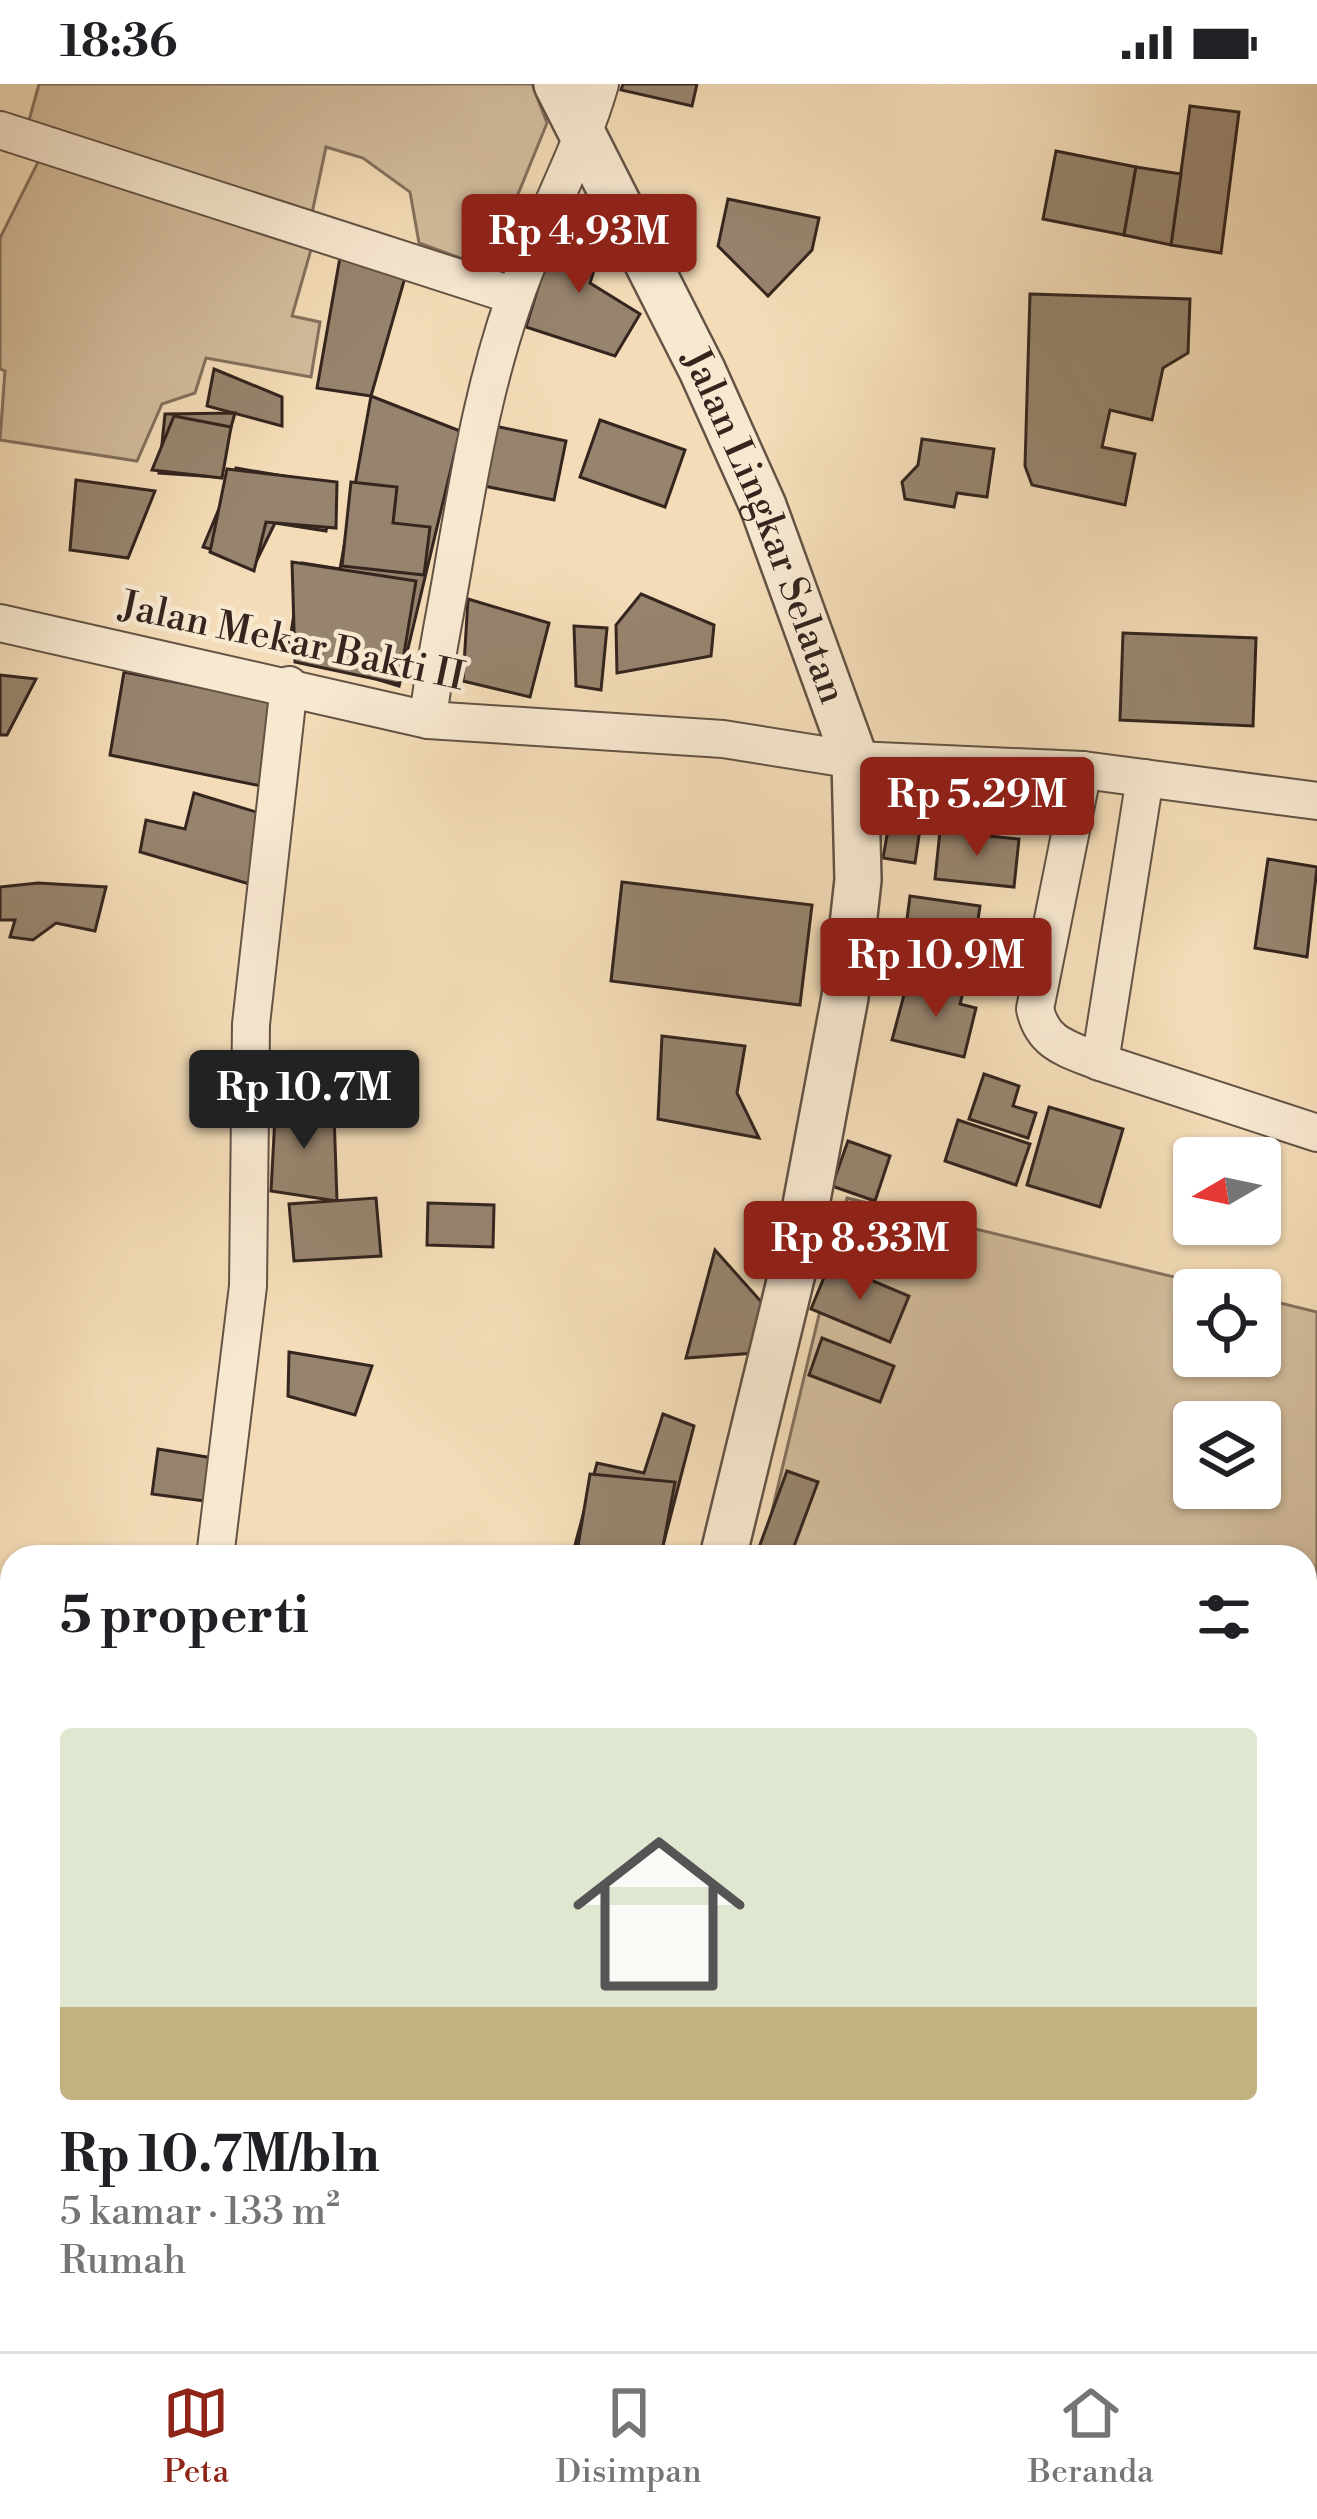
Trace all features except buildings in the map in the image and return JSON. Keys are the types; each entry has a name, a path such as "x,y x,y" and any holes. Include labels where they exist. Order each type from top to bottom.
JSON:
{"street":[{"name":"Jalan Lingkar Selatan","path":"557,84 702,370 763,506 855,760 858,880 845,997 797,1253 726,1545"},
{"path":"428,720 436,638 473,434 515,296 550,202 584,138 600,84"},
{"path":"0,130 515,296"},
{"name":"Jalan Mekar Bakti II","path":"0,623 428,720 723,739 855,760 1082,770 1317,801"},
{"path":"216,1545 248,1286 251,1024 289,685"},
{"path":"1082,770 1035,1009 1040,1029 1056,1045 1100,1062 1317,1132"},
{"path":"1100,1062 1145,778"}],"shaded area":[{"path":"39,84 532,84 547,123 488,268 419,243 410,192 363,158 326,147 311,218 28,124"},
{"path":"48,142 316,232 292,316 320,322 311,377 206,358 195,393 162,404 137,461 0,440 5,371 0,369 0,238"},
{"path":"847,1198 1173,1277 1173,1377 1281,1377 1281,1303 1317,1312 1317,1545 764,1545"}]}
